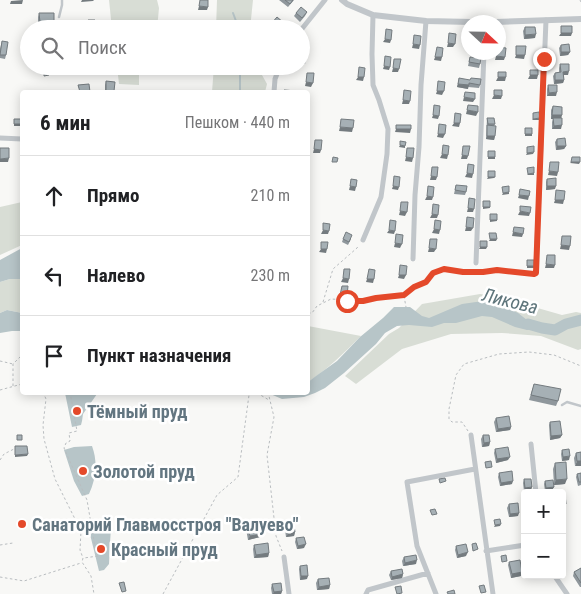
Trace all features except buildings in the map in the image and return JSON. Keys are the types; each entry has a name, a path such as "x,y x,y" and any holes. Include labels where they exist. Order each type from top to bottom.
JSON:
{"street":[{"path":"309,20 325,0"},
{"path":"342,0 373,15 426,21 461,22"},
{"path":"363,240 381,197 388,154 388,129 373,86 373,15"},
{"path":"506,22 581,19"},
{"path":"536,267 546,20"},
{"path":"413,259 421,85 426,21"},
{"path":"476,263 484,60"},
{"path":"274,90 277,75"},
{"path":"0,138 20,140"},
{"path":"470,434 493,594"},
{"path":"531,444 536,489"},
{"path":"436,594 417,546 407,482 476,469"},
{"path":"486,551 521,546"},
{"path":"284,557 289,594"},
{"path":"366,594 368,590 428,573"},
{"path":"557,579 568,594"}],"lane":[{"path":"59,17 62,0"},
{"path":"562,405 567,402 581,406"}],"path":[{"path":"323,303 333,269 357,248 363,240"},
{"path":"310,312 316,306 331,299 363,301 404,295 414,287 426,282 433,273 444,269 463,272 497,270 534,274 536,273 536,267"},
{"path":"404,295 406,307"},
{"path":"470,434 462,422 452,422 449,419 449,409 456,375 464,364 499,354 530,352 554,355 581,366"},
{"path":"14,386 13,364 20,357"},
{"path":"0,361 13,364"},
{"path":"0,390 20,384"},
{"path":"44,395 46,399 42,425 48,457 56,479 81,531 80,550 83,558 82,562 91,576 94,594"},
{"path":"71,395 77,431 69,433 70,441 66,443 64,448 87,500 98,556 83,558"},
{"path":"163,594 217,495 238,476 249,395"},
{"path":"261,395 269,400"},
{"path":"268,395 274,418 267,454 272,506 276,536 284,557"},
{"path":"0,460 4,454 14,449"},
{"path":"79,526 90,518"},
{"path":"0,545 13,543"},
{"path":"0,577 24,581 82,562"}],"shaded area":[{"path":"109,0 157,0 159,8 158,20 111,20"},
{"path":"217,0 253,0 251,20 216,20"},
{"path":"118,75 139,75 139,85 119,84"},
{"path":"213,75 262,75 267,84 266,90 212,90"},
{"path":"20,202 20,246 0,255 0,207"},
{"path":"20,249 20,279 0,282 0,260"},
{"path":"20,279 20,313 7,310 0,313 0,282"},
{"path":"480,294 496,296 562,315 576,312 581,313 581,349 578,350 541,336 502,333 451,334 402,349 356,384 345,376 389,334 399,328 422,304"},
{"path":"483,301 506,307 542,328 527,330 492,317 482,316 432,327 397,326 385,333 376,344 344,373 325,388 310,395 310,381 337,361 360,337 394,307 410,307 422,316 429,318 462,304"},
{"path":"7,310 20,313 20,331 0,333 0,313"},
{"path":"310,326 361,336 342,355 310,381"},
{"name":"Тёмный пруд","path":"65,395 96,395 83,414 81,425 72,427"},
{"path":"273,395 310,395 304,397 282,399"},
{"name":"Золотой пруд","path":"92,446 96,464 95,476 89,494 82,496 74,481 64,450 74,447"},
{"name":"Красный пруд","path":"108,520 111,528 109,564 104,570 99,571 88,526 93,521"}],"waterway":[{"path":"233,13 236,20"},
{"path":"240,75 240,90"},
{"name":"Ликова","path":"528,324 555,330 566,324 581,320"}],"place":[{"name":"Тёмный пруд","path":"77,411"},
{"name":"Золотой пруд","path":"83,471"},
{"name":"Санаторий Главмосстроя \"Валуево\"","path":"22,524"},
{"name":"Красный пруд","path":"101,549"}],"route":[{"path":"347,301 363,301 404,295 414,287 426,282 433,273 444,269 463,272 497,270 536,273 544,59"}]}
